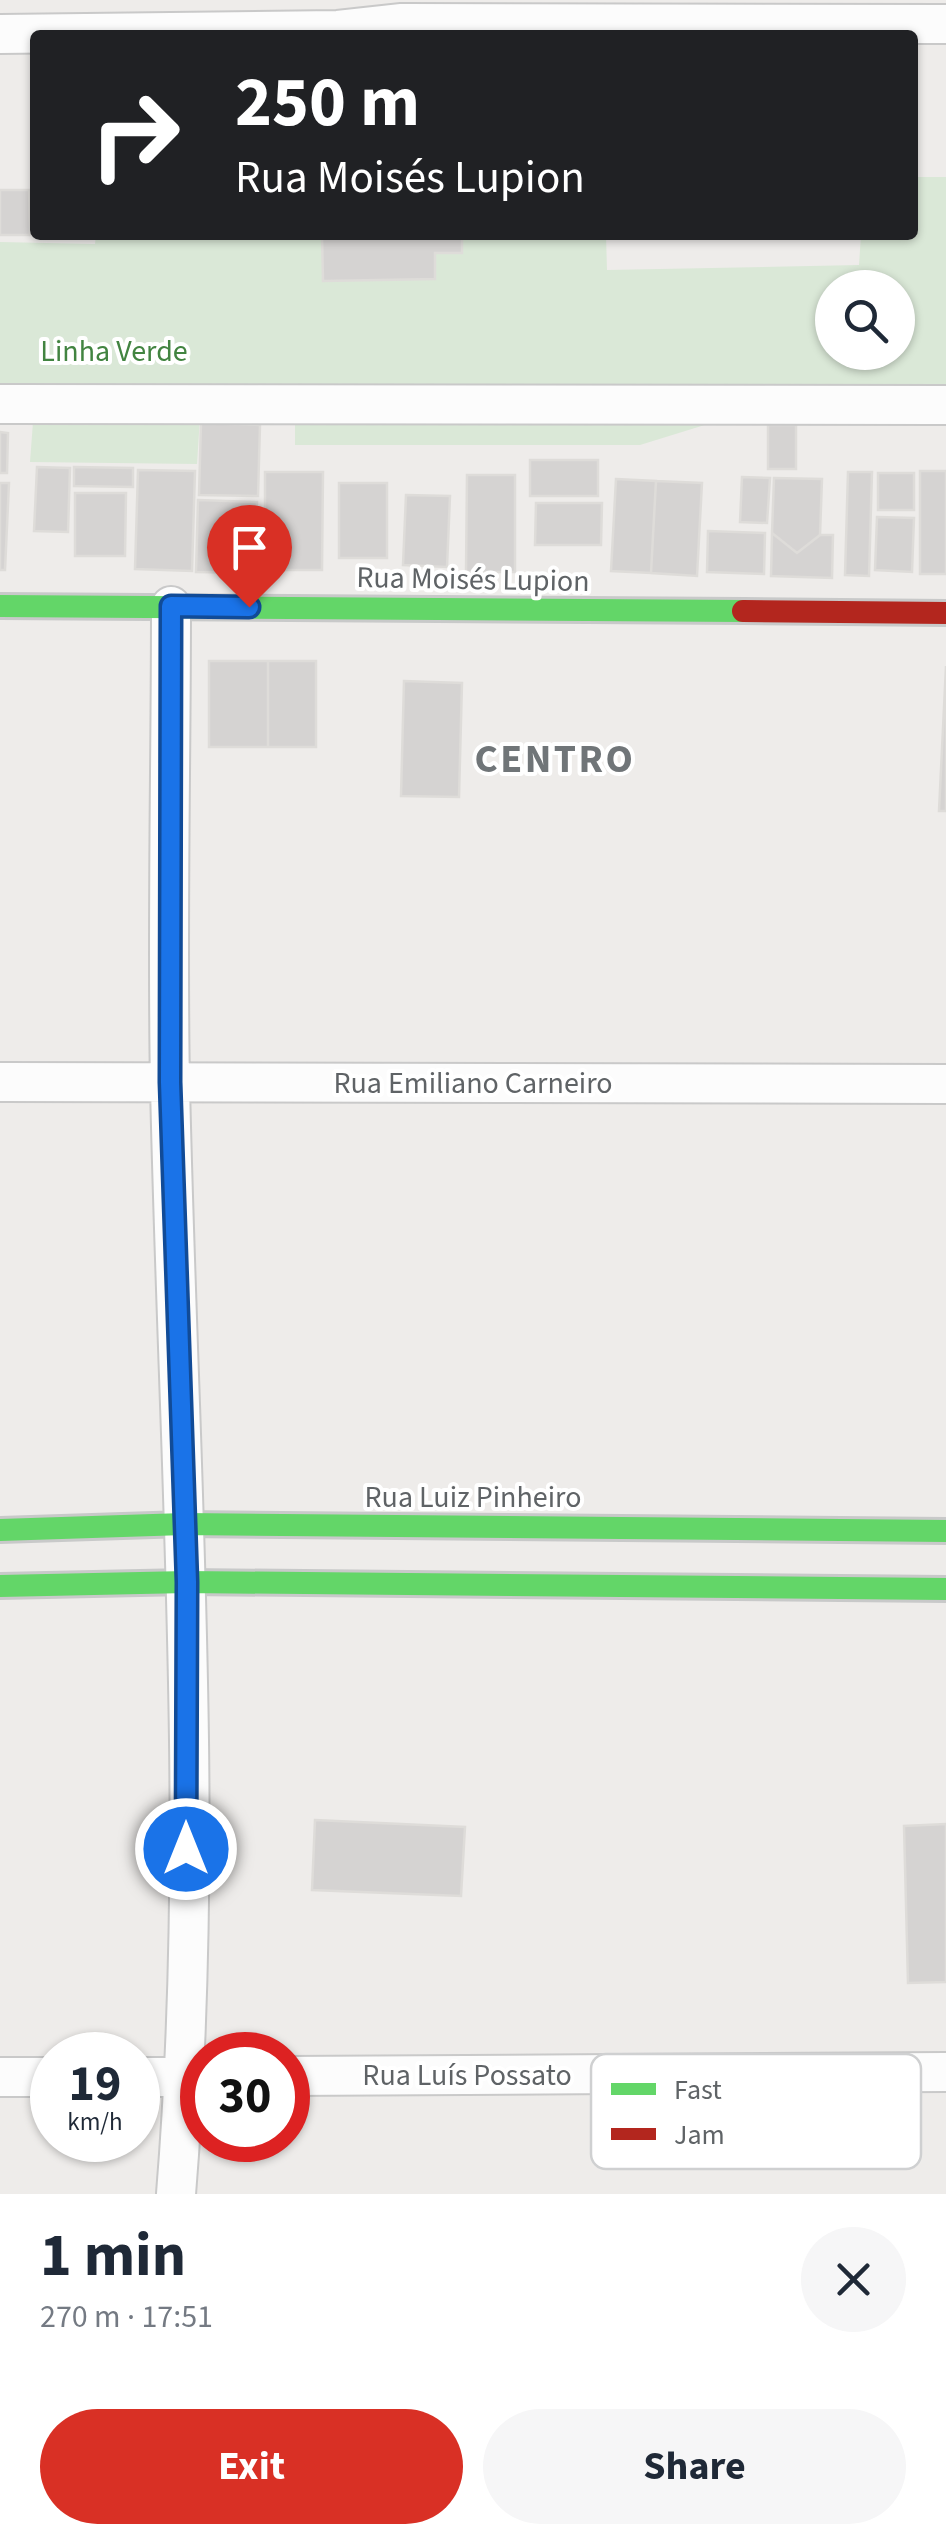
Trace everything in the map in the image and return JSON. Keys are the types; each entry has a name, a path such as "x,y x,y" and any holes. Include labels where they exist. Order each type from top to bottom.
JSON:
{"street":[{"path":"71,30 338,15 402,23 946,24"},
{"path":"0,34 30,32"},
{"path":"0,404 946,405"},
{"name":"Rua Moisés Lupion","path":"0,606 946,613"},
{"path":"171,606 170,1082 187,1582 193,2032"},
{"name":"Rua Emiliano Carneiro","path":"0,1082 946,1084"},
{"name":"Rua Luiz Pinheiro","path":"0,1530 184,1524 946,1530"},
{"path":"0,1586 187,1582 946,1589"},
{"name":"Rua Luís Possato","path":"921,2072 946,2072"},
{"name":"Rua Luís Possato","path":"310,2076 591,2074"},
{"path":"0,2077 30,2077"},
{"path":"176,2194 181,2162"}],"green space":[{"name":"Linha Verde","path":"918,177 946,177 946,417 737,415 640,445 295,445 295,416 200,417 197,464 30,462 33,422 0,421 0,242 606,240 607,270 859,265 861,240 918,240"}],"building":[{"path":"0,190 29,190 30,235 0,235"},
{"path":"322,240 462,240 462,253 435,253 435,279 323,281"},
{"path":"201,423 260,425 258,496 199,495"},
{"path":"768,425 796,425 796,469 768,469"},
{"path":"0,432 8,433 7,473 0,473"},
{"path":"530,460 598,460 598,496 530,496"},
{"path":"37,467 70,468 68,532 34,531"},
{"path":"74,467 133,468 133,487 74,486"},
{"path":"138,470 195,471 192,571 135,569"},
{"path":"920,471 946,471 946,574 920,574"},
{"path":"265,472 323,472 322,570 265,570"},
{"path":"848,472 872,472 869,576 845,575"},
{"path":"878,473 914,473 914,510 878,510"},
{"path":"467,475 515,475 515,572 466,572"},
{"path":"742,477 770,478 767,523 740,522"},
{"path":"774,478 822,479 820,535 797,553 772,533"},
{"path":"616,479 656,481 651,573 611,571"},
{"path":"656,481 702,483 697,576 651,573"},
{"path":"0,483 9,483 5,570 0,570"},
{"path":"339,483 387,483 387,558 339,558"},
{"path":"75,493 126,493 125,556 75,556"},
{"path":"406,495 450,496 447,567 403,565"},
{"path":"198,500 257,502 256,573 196,572"},
{"path":"536,503 602,503 601,545 535,545"},
{"path":"877,517 914,518 912,572 875,570"},
{"path":"708,531 765,533 764,574 707,572"},
{"path":"772,533 797,553 820,535 833,535 832,578 771,576"},
{"path":"209,661 268,661 268,747 209,747"},
{"path":"268,661 316,661 316,747 268,747"},
{"path":"946,666 946,811 939,811"},
{"path":"404,681 462,683 459,797 401,796"},
{"path":"315,1820 465,1827 461,1896 312,1890"},
{"path":"946,1824 946,1982 908,1983 904,1826"}],"traffic: fast":[{"path":"0,606 743,611"},
{"path":"0,1530 184,1524 946,1531"},
{"path":"0,1586 187,1582 946,1589"}],"traffic: jam":[{"path":"743,611 946,613"}],"district":[{"name":"CENTRO","path":"555,758"}],"route":[{"path":"186,1849 187,1582 170,1082 171,606 249,607"}]}
